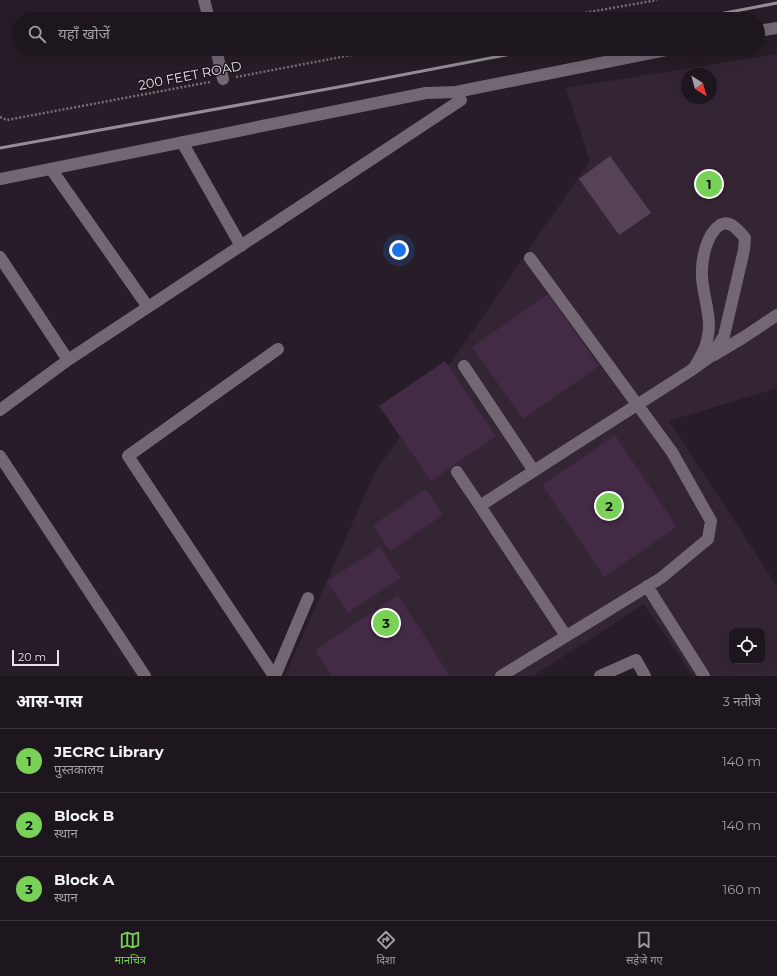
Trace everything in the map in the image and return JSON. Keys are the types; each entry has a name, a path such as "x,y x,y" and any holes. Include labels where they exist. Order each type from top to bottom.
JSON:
{"street":[{"path":"204,0 207,12"},
{"path":"765,31 777,28"},
{"path":"218,56 223,79"},
{"path":"0,179 426,93 456,92 636,56"},
{"path":"0,410 68,360 461,100 456,92"},
{"path":"182,142 241,246"},
{"path":"51,169 148,307"},
{"path":"694,368 707,346 709,326 702,276 704,251 709,237 715,229 723,224 730,224 745,238 744,250 724,336 711,356"},
{"path":"0,257 68,360"},
{"path":"501,676 661,578 708,539 712,521 672,452 530,258"},
{"path":"480,506 711,356 744,337 777,315"},
{"path":"274,676 128,456 278,349"},
{"path":"464,366 534,471"},
{"path":"0,456 145,676"},
{"path":"457,472 566,636"},
{"path":"647,586 704,676"},
{"path":"274,676 308,598"},
{"path":"600,676 636,660 645,676"}],"path":[{"path":"589,12 657,0"},
{"name":"200 FEET ROAD","path":"0,117 7,120 346,56"}],"shaded area":[{"path":"777,54 777,388 669,421 777,586 777,676 693,676 644,604 533,676 285,676 374,474 590,161 566,88 681,69 681,104 717,104 717,68 690,68"},
{"path":"610,156 651,213 619,235 579,179"}],"building":[{"path":"548,294 599,366 523,419 472,347"},
{"path":"445,361 496,436 431,481 379,406"},
{"path":"615,435 677,527 604,577 542,485"},
{"path":"426,489 443,515 390,551 373,525"},
{"path":"380,547 401,578 348,613 327,581"},
{"path":"398,595 450,676 332,676 315,650"}],"railway":[{"path":"730,12 777,3"},
{"path":"0,148 344,86 500,56"}],"place":[{"name":"JECRC Library","path":"709,184"},
{"name":"Block B","path":"609,506"},
{"name":"Block A","path":"386,623"}]}
